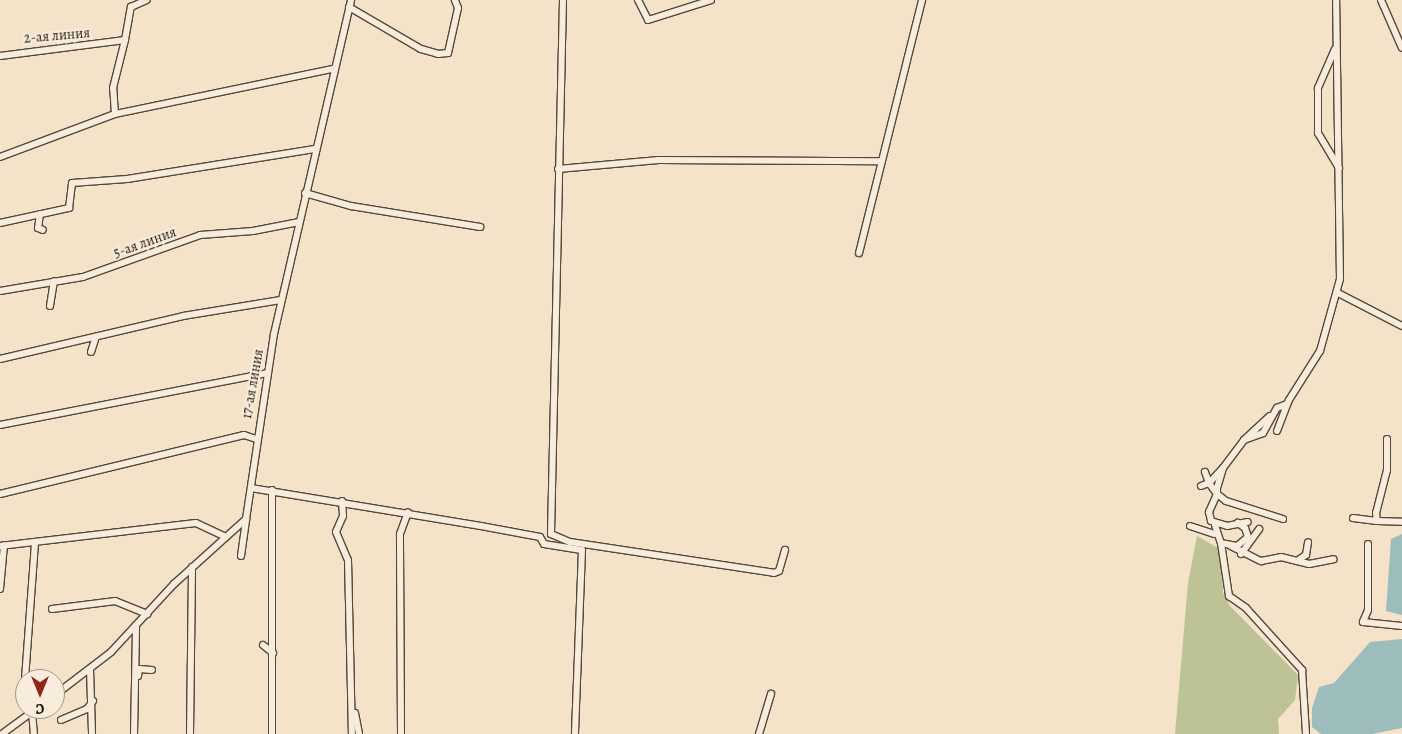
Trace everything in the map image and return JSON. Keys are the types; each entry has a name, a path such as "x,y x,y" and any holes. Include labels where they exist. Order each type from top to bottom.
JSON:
{"street":[{"path":"115,114 113,88 131,7 147,0"},
{"name":"17-ая линия","path":"241,556 252,488 256,439 281,300 333,69 351,0"},
{"path":"349,7 420,49 438,54 448,54 458,8 455,0"},
{"path":"563,0 551,534 570,542 774,573 779,571 785,550"},
{"path":"638,0 648,20 711,0"},
{"path":"859,253 880,161 922,0"},
{"path":"1277,431 1287,404 1320,351 1338,293 1340,169 1336,0"},
{"path":"1382,0 1402,48"},
{"name":"2-ая линия","path":"0,56 125,40"},
{"path":"1336,48 1318,88 1318,133 1340,169"},
{"path":"0,157 115,114 333,69"},
{"path":"0,223 71,207 72,183 127,179 315,149"},
{"path":"558,169 660,160 880,161"},
{"path":"305,193 338,203 480,227"},
{"path":"40,214 38,228 43,230"},
{"name":"5-ая линия","path":"0,291 121,266 200,235 246,232 299,222"},
{"path":"50,306 54,281"},
{"path":"1338,293 1402,326"},
{"path":"0,359 198,313 281,300"},
{"path":"91,352 96,337"},
{"path":"0,425 267,373"},
{"path":"1201,486 1209,483 1244,440 1262,433 1277,408 1287,404"},
{"path":"0,494 244,435 256,439"},
{"path":"1377,521 1387,439"},
{"path":"1223,468 1217,494 1209,512 1213,533 1221,543 1229,596 1246,608 1302,670 1306,734"},
{"path":"1205,472 1209,483 1217,494 1239,507 1283,519"},
{"path":"252,488 342,500 408,512 540,537 544,544 582,550 575,734"},
{"path":"272,490 272,734"},
{"path":"342,500 343,516 336,532 348,560 352,734"},
{"path":"401,734 404,629 399,555 408,512"},
{"path":"1209,512 1215,525 1213,533"},
{"path":"1353,518 1402,522"},
{"path":"65,686 90,669 192,567 246,519"},
{"path":"0,589 2,546 196,522 226,537"},
{"path":"1215,525 1248,522"},
{"path":"1238,523 1246,528 1246,542"},
{"path":"1190,526 1213,533"},
{"path":"1241,554 1246,542 1258,529"},
{"path":"26,669 35,542"},
{"path":"1231,546 1246,542"},
{"path":"1304,561 1308,542"},
{"path":"1221,543 1231,546 1241,554 1261,561 1281,557 1296,561 1334,559"},
{"path":"1368,544 1368,610 1363,622 1402,626"},
{"path":"190,734 192,567"},
{"path":"52,609 115,601 147,614"},
{"path":"134,734 136,625"},
{"path":"263,645 273,653"},
{"path":"90,669 93,700 92,734"},
{"path":"136,684 139,669 152,670"},
{"path":"759,734 771,694"},
{"path":"61,720 80,712 93,700"},
{"path":"352,703 359,734"},
{"path":"80,712 92,725"},
{"path":"2,734 22,719"},
{"path":"34,719 34,734"}],"green space":[{"path":"1197,536 1220,549 1223,593 1230,606 1298,675 1295,700 1278,719 1279,734 1175,734 1188,583"}],"water":[{"path":"1402,534 1402,615 1386,611 1391,539"},
{"path":"1402,639 1402,728 1372,734 1321,734 1312,727 1312,708 1319,687 1334,683 1370,642"}]}
